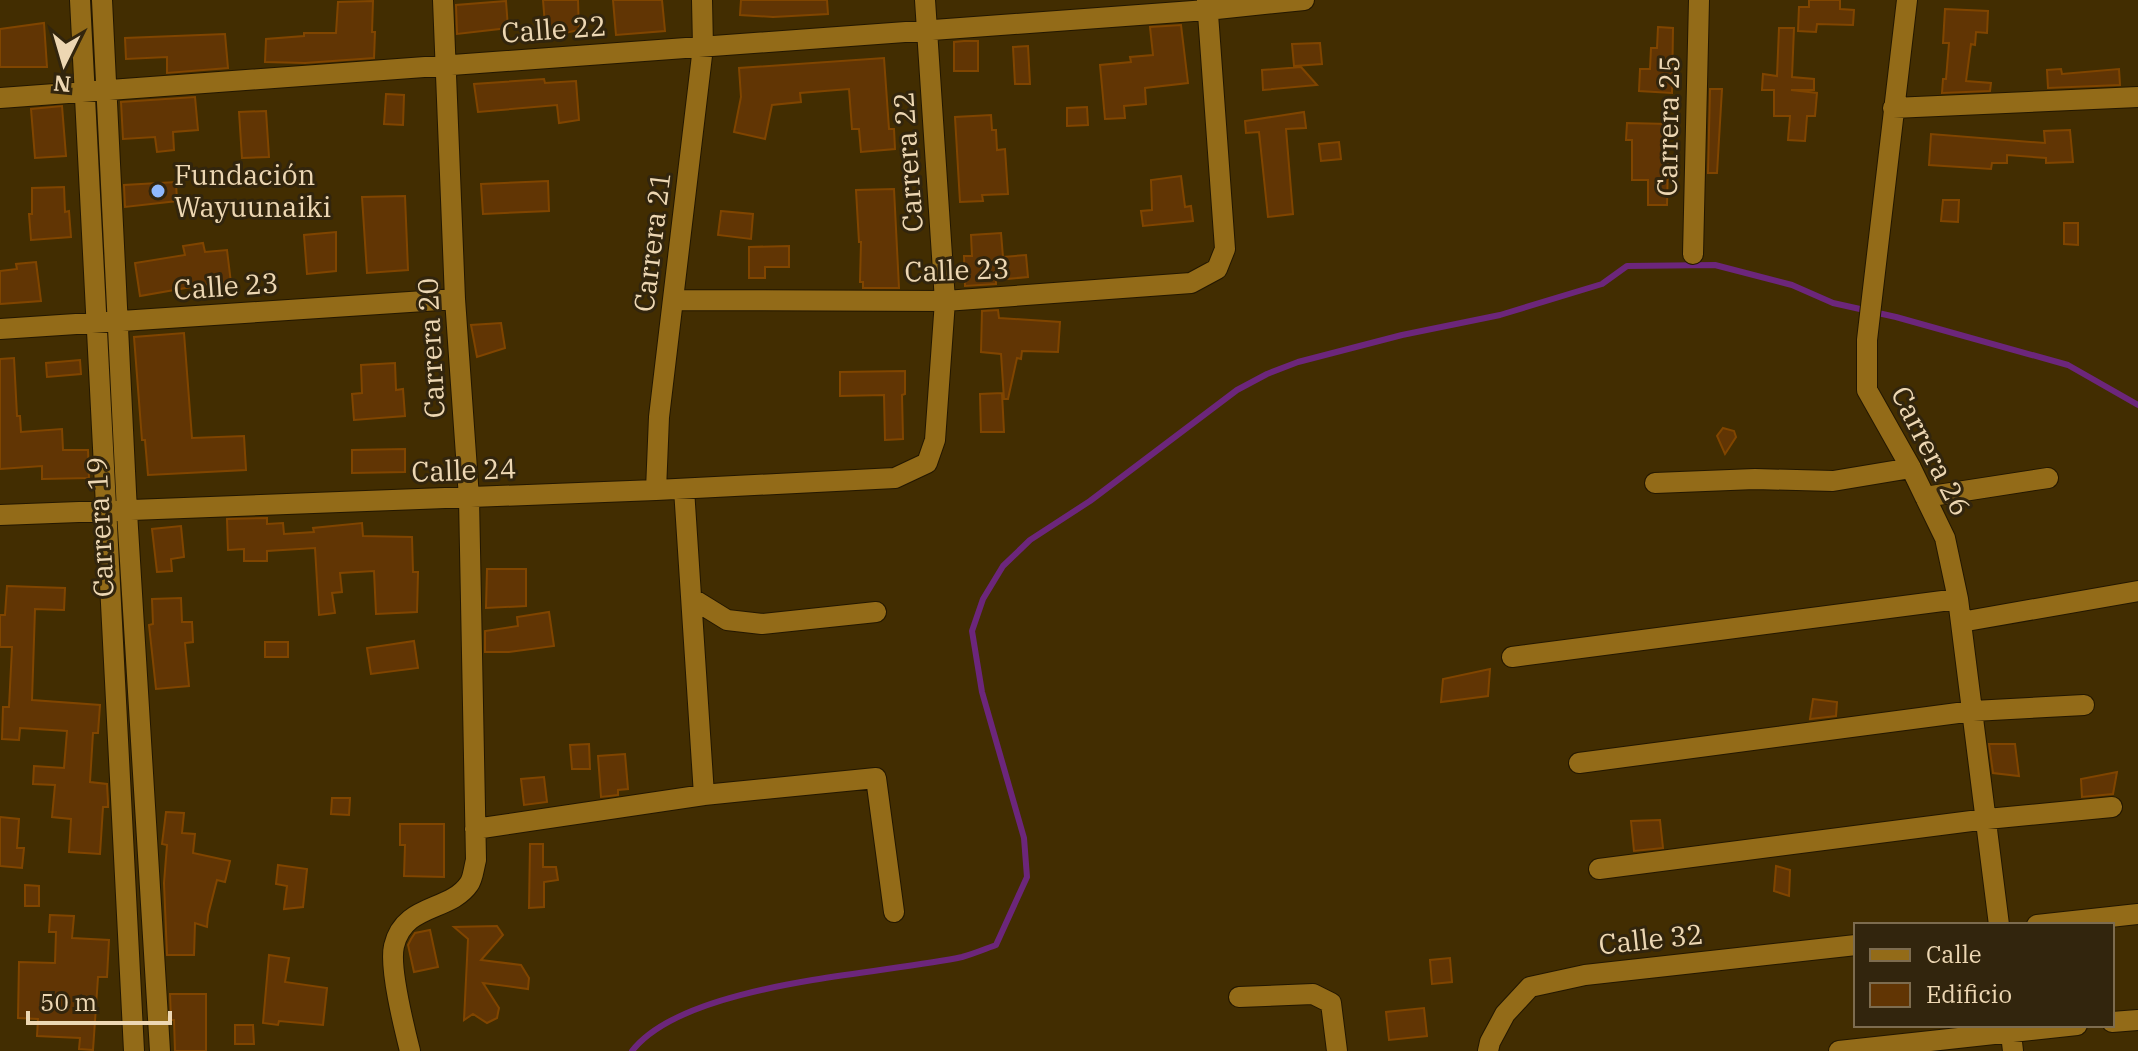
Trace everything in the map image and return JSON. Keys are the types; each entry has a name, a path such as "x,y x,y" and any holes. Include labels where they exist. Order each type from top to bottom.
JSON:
{"street":[{"name":"Carrera 19","path":"80,0 95,323 117,512 160,1051"},
{"name":"Carrera 19","path":"102,0 118,322 117,512 134,1051"},
{"name":"Carrera 20","path":"410,1051 398,996 393,948 400,930 415,915 454,896 470,884 476,860 469,498 455,299 443,0"},
{"name":"Carrera 21","path":"656,490 659,417 703,47 702,0"},
{"name":"Carrera 22","path":"925,0 945,301 935,440 927,463"},
{"name":"Calle 22","path":"0,98 1304,0"},
{"name":"Carrera 25","path":"1693,254 1699,0"},
{"name":"Carrera 26","path":"1907,0 1867,340 1867,390 1911,468 1945,538 1958,599 1999,923"},
{"name":"Calle 23","path":"673,300 945,301 1191,283 1217,269 1225,249 1207,5"},
{"path":"1893,108 2138,97"},
{"name":"Calle 23","path":"0,329 455,299"},
{"name":"Calle 24","path":"0,515 895,478 927,463"},
{"path":"1655,483 1755,479 1833,481 1911,468"},
{"path":"1925,497 2048,478"},
{"path":"684,489 704,795"},
{"path":"1961,622 2138,591"},
{"path":"693,599 727,620 762,624 876,612"},
{"path":"1512,657 1958,599"},
{"path":"1579,763 1973,711 2084,705"},
{"path":"475,829 704,795 876,778 894,912"},
{"path":"1599,869 1987,819 2112,807"},
{"path":"2055,923 2138,914"},
{"name":"Calle 32","path":"1488,1051 1505,1014 1530,987 1585,975 1854,945"},
{"path":"1239,997 1313,994 1331,1003 1337,1051"},
{"path":"2114,1022 2138,1020"},
{"path":"1839,1051 2064,1027"}],"building":[{"path":"543,0 578,0 579,30 546,37"},
{"path":"613,0 662,0 665,31 616,35"},
{"path":"741,0 827,0 828,14 740,15"},
{"path":"1809,0 1840,0 1840,9 1854,10 1853,25 1817,24 1816,32 1798,31 1799,7 1809,7"},
{"path":"373,1 374,58 305,63 265,62 266,39 304,36 304,33 336,33 338,2"},
{"path":"506,1 508,28 457,34 456,5"},
{"path":"1945,9 1988,11 1987,33 1976,32 1975,45 1971,44 1966,81 1991,83 1990,91 1942,93 1949,43 1943,43"},
{"path":"44,23 47,67 0,67 0,29"},
{"path":"1181,25 1188,83 1145,88 1146,104 1124,106 1125,118 1105,119 1100,65 1131,62 1130,57 1153,55 1150,27"},
{"path":"1658,27 1673,28 1672,93 1639,91 1640,69 1650,69 1651,48 1657,48"},
{"path":"1779,28 1794,28 1792,77 1814,79 1814,90 1791,90 1817,93 1815,116 1807,116 1805,141 1788,140 1790,116 1774,116 1774,90 1762,90 1763,74 1777,76"},
{"path":"225,34 228,68 167,73 167,57 126,59 125,38"},
{"path":"978,41 978,71 954,71 954,42"},
{"path":"1320,43 1322,64 1294,66 1292,44"},
{"path":"1028,46 1030,84 1015,84 1013,47"},
{"path":"884,58 889,129 894,129 895,149 861,152 859,129 852,129 849,89 800,93 801,102 772,105 765,139 734,132 741,97 739,68"},
{"path":"1301,67 1317,85 1263,90 1262,70"},
{"path":"2061,69 2062,74 2119,69 2120,85 2048,88 2047,70"},
{"path":"544,79 545,83 576,81 579,120 559,123 557,105 478,112 474,84"},
{"path":"1710,89 1722,89 1717,173 1708,173"},
{"path":"386,94 404,95 403,125 384,124"},
{"path":"195,97 198,130 173,132 174,150 157,152 155,137 123,139 121,102"},
{"path":"62,106 66,156 35,158 31,109"},
{"path":"1087,107 1088,125 1067,126 1067,108"},
{"path":"266,111 269,157 242,158 239,112"},
{"path":"1304,112 1306,128 1286,129 1293,214 1268,217 1259,132 1246,133 1245,121"},
{"path":"991,115 997,150 1005,149 1008,194 982,195 983,201 960,202 955,117"},
{"path":"1627,123 1669,124 1667,205 1648,205 1648,180 1632,180 1632,140 1626,140"},
{"path":"2070,130 2073,162 2046,163 2046,158 2007,155 2007,163 1992,163 1991,169 1929,165 1931,134 2045,143 2044,131"},
{"path":"1339,142 1341,159 1321,161 1319,144"},
{"path":"1181,176 1185,207 1191,206 1193,221 1143,226 1141,211 1152,210 1151,180"},
{"path":"548,181 549,211 483,214 481,184"},
{"path":"176,182 177,201 125,207 124,185"},
{"path":"64,187 65,212 69,211 71,237 31,240 29,214 32,214 32,188"},
{"path":"894,189 899,288 863,288 863,282 860,282 861,242 856,190"},
{"path":"405,196 408,270 367,273 362,197"},
{"path":"1943,200 1959,200 1958,222 1941,221"},
{"path":"721,211 753,214 751,239 718,235"},
{"path":"2064,223 2078,223 2078,245 2064,244"},
{"path":"336,232 336,271 307,274 304,235"},
{"path":"1001,233 1003,257 1026,255 1028,277 996,280 996,284 965,286 964,256 972,256 971,235"},
{"path":"203,243 205,252 227,250 231,283 214,283 140,296 135,263 185,255 183,246"},
{"path":"789,246 789,267 765,267 765,278 749,278 749,247"},
{"path":"36,262 41,301 0,304 0,271 17,269 16,264"},
{"path":"998,310 999,318 1060,322 1058,352 1022,351 1021,359 1017,358 1008,399 1004,399 1001,354 981,352 982,311"},
{"path":"501,323 505,348 477,357 471,325"},
{"path":"184,333 192,438 244,436 246,470 148,475 145,440 142,440 134,337"},
{"path":"14,358 17,416 20,416 21,432 62,429 63,450 88,450 89,478 42,479 42,466 0,469 0,359"},
{"path":"80,360 81,374 47,377 46,363"},
{"path":"395,363 396,390 403,389 405,416 354,420 352,394 362,393 361,365"},
{"path":"905,371 903,439 885,440 884,395 840,396 840,372"},
{"path":"1002,393 1004,432 981,432 980,394"},
{"path":"1723,428 1734,431 1736,437 1725,454 1717,436"},
{"path":"405,449 405,472 352,473 352,450"},
{"path":"267,518 267,524 283,523 284,534 362,523 363,536 412,537 413,572 418,572 417,612 376,614 374,571 340,573 342,592 332,593 335,613 319,615 315,548 267,551 267,561 244,561 244,549 228,550 227,519"},
{"path":"181,526 184,557 171,559 172,571 157,572 152,529"},
{"path":"487,569 526,569 526,606 486,608"},
{"path":"7,586 65,588 64,610 35,609 32,700 100,705 98,733 93,733 90,782 107,784 108,807 103,807 100,854 69,852 71,819 52,817 55,785 33,784 34,766 64,768 67,731 20,728 19,740 2,739 3,707 9,707 12,647 0,647 0,615 5,615"},
{"path":"181,598 182,622 192,622 193,642 185,643 189,686 156,689 149,625 153,624 152,599"},
{"path":"549,612 554,646 485,652 485,631 518,626 517,617"},
{"path":"414,641 418,668 371,674 367,648"},
{"path":"265,642 288,642 288,657 265,657"},
{"path":"1490,669 1488,696 1441,702 1443,679"},
{"path":"1813,699 1837,702 1836,716 1810,719"},
{"path":"589,744 590,769 572,769 570,745"},
{"path":"1989,744 2015,744 2019,776 1993,773"},
{"path":"625,754 628,789 618,790 618,795 601,797 598,756"},
{"path":"2117,772 2113,794 2082,797 2081,779"},
{"path":"544,777 547,802 524,805 521,779"},
{"path":"332,798 350,798 349,815 331,814"},
{"path":"166,812 184,813 182,833 195,834 193,853 230,861 225,882 217,880 207,927 195,923 194,955 167,955 164,883 167,845 162,844"},
{"path":"0,817 19,819 17,848 24,848 22,868 0,866"},
{"path":"1660,820 1663,848 1634,851 1631,821"},
{"path":"400,824 444,824 444,877 404,876 405,845 400,845"},
{"path":"530,844 543,844 543,867 556,867 558,880 544,882 544,907 529,908"},
{"path":"278,865 307,869 303,907 284,909 287,886 276,884"},
{"path":"1776,866 1790,870 1789,896 1774,891"},
{"path":"25,885 39,886 39,906 25,906"},
{"path":"50,915 74,916 72,938 109,940 107,977 98,977 93,1050 79,1049 80,1038 37,1036 38,1019 18,1018 19,962 55,963 56,932 49,932"},
{"path":"497,926 503,935 481,960 521,965 529,978 528,989 483,983 499,1008 497,1018 487,1023 473,1014 464,1020 468,939 454,927"},
{"path":"430,930 438,967 414,972 408,945 415,933"},
{"path":"269,955 289,958 285,982 327,988 323,1025 279,1021 278,1025 263,1023"},
{"path":"1450,958 1452,982 1432,984 1430,960"},
{"path":"170,994 206,994 206,1051 175,1051"},
{"path":"1424,1008 1427,1036 1389,1040 1386,1012"},
{"path":"235,1025 253,1025 254,1044 235,1044"}],"waterway":[{"path":"632,1051 658,1028 695,1010 738,996 835,976 962,957 996,945 1027,877 1024,838 982,692 972,631 983,599 1003,566 1030,540 1090,501 1237,390 1267,374 1298,362 1402,335 1500,315 1602,284 1627,266 1715,265 1792,285 1833,303 1896,317 2068,365 2138,405"}],"place":[{"name":"Fundación Wayuunaiki","path":"158,191"}]}
